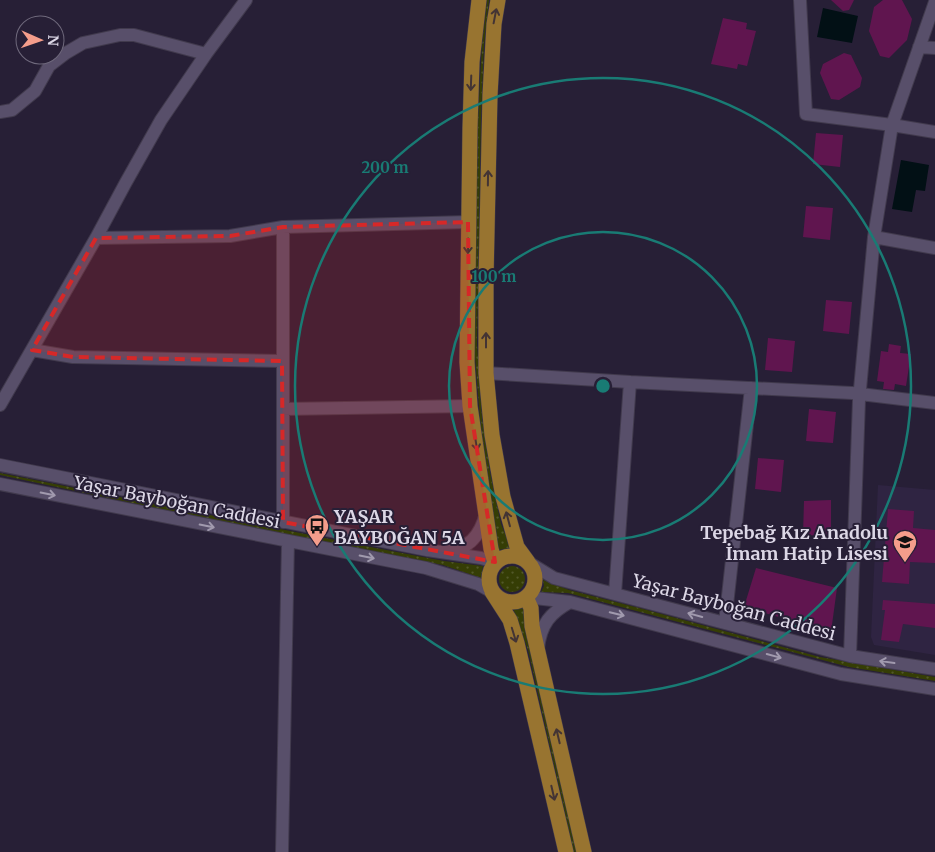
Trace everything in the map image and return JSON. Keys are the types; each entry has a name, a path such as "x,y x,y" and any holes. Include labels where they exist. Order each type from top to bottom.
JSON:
{"main road":[{"path":"478,0 472,62 466,318 467,362 470,406 491,549 495,562"},
{"path":"492,592 498,598 513,602 526,597 532,590 534,583 532,568 517,547 503,498 492,435 486,373 490,95 494,24 498,0"},
{"path":"528,562 522,558 508,555 495,562 490,568 489,584 510,620 517,643 566,852"},
{"path":"526,597 531,608 532,626 584,852"}],"street":[{"path":"0,405 161,120 246,0"},
{"path":"800,0 806,114 892,124 935,132"},
{"path":"850,656 860,394 874,237 892,124 935,2"},
{"path":"0,112 12,110 35,91 49,66 83,43 120,35 134,35 206,54"},
{"path":"919,47 935,48"},
{"path":"96,238 230,236 283,226 468,222"},
{"path":"282,522 283,226"},
{"path":"874,237 935,248"},
{"path":"32,350 73,357 282,361"},
{"path":"486,373 860,394 935,402"},
{"path":"615,594 630,382"},
{"path":"725,623 750,388"},
{"path":"283,409 470,406"},
{"name":"Yaşar Bayboğan Caddesi","path":"0,465 282,522 495,562"},
{"name":"Yaşar Bayboğan Caddesi","path":"0,484 426,568 478,584 492,592"},
{"path":"427,550 457,550 472,542 483,525 486,510"},
{"path":"282,852 288,541"},
{"name":"Yaşar Bayboğan Caddesi","path":"528,562 554,578 850,656 935,669"},
{"name":"Yaşar Bayboğan Caddesi","path":"526,597 570,602 841,674 935,689"},
{"path":"538,650 543,626 554,612 570,602"}],"highlighted area":[{"path":"468,222 470,406 495,562 283,522 282,361 73,357 32,350 96,238 230,236 283,227"}],"shaded area":[{"path":"823,8 858,16 852,43 817,37"},
{"path":"901,160 929,165 925,191 916,190 912,212 892,209"},
{"name":"Tepebağ Kız Anadolu İmam Hatip Lisesi","path":"878,485 935,490 935,655 874,645 871,637"}],"green space":[{"path":"487,0 489,0 484,45 481,117 477,344 482,418 490,472 501,524 511,548 498,550 480,419 474,344 478,117 482,45"},
{"path":"0,473 360,545 444,561 483,566 481,578 443,565 170,511 0,475"},
{"path":"512,566 521,570 525,579 521,588 512,592 503,588 499,579 503,570"},
{"path":"543,580 569,590 820,657 935,677 935,681 849,667 568,593 541,592 544,586"},
{"path":"524,607 577,852 574,852 528,650 513,608"}],"building":[{"path":"831,0 854,0 849,10 843,11"},
{"path":"883,0 902,0 912,19 907,40 889,58 880,56 869,31 874,7"},
{"path":"723,18 747,23 746,29 756,31 747,66 738,64 737,69 711,64"},
{"path":"844,53 851,55 862,78 860,87 839,100 831,99 820,73 823,64"},
{"path":"816,133 843,135 840,167 813,164"},
{"path":"806,206 833,208 830,240 803,237"},
{"path":"826,300 852,302 849,334 823,331"},
{"path":"768,338 795,341 792,372 765,370"},
{"path":"889,344 901,346 900,353 911,354 906,386 895,384 894,390 883,389 884,382 877,381 881,351 888,352"},
{"path":"809,409 836,412 833,443 806,441"},
{"path":"758,458 784,460 781,492 755,489"},
{"path":"831,500 831,536 803,535 804,501"},
{"path":"888,509 914,511 913,528 935,530 935,563 910,562 909,584 882,582"},
{"path":"756,568 837,588 831,632 744,607"},
{"path":"883,600 935,604 935,628 903,624 899,642 881,640 885,610 882,610"}],"place":[{"name":"YAŞAR BAYBOĞAN 5A","path":"317,547"},
{"name":"Tepebağ Kız Anadolu İmam Hatip Lisesi","path":"905,563"}]}
